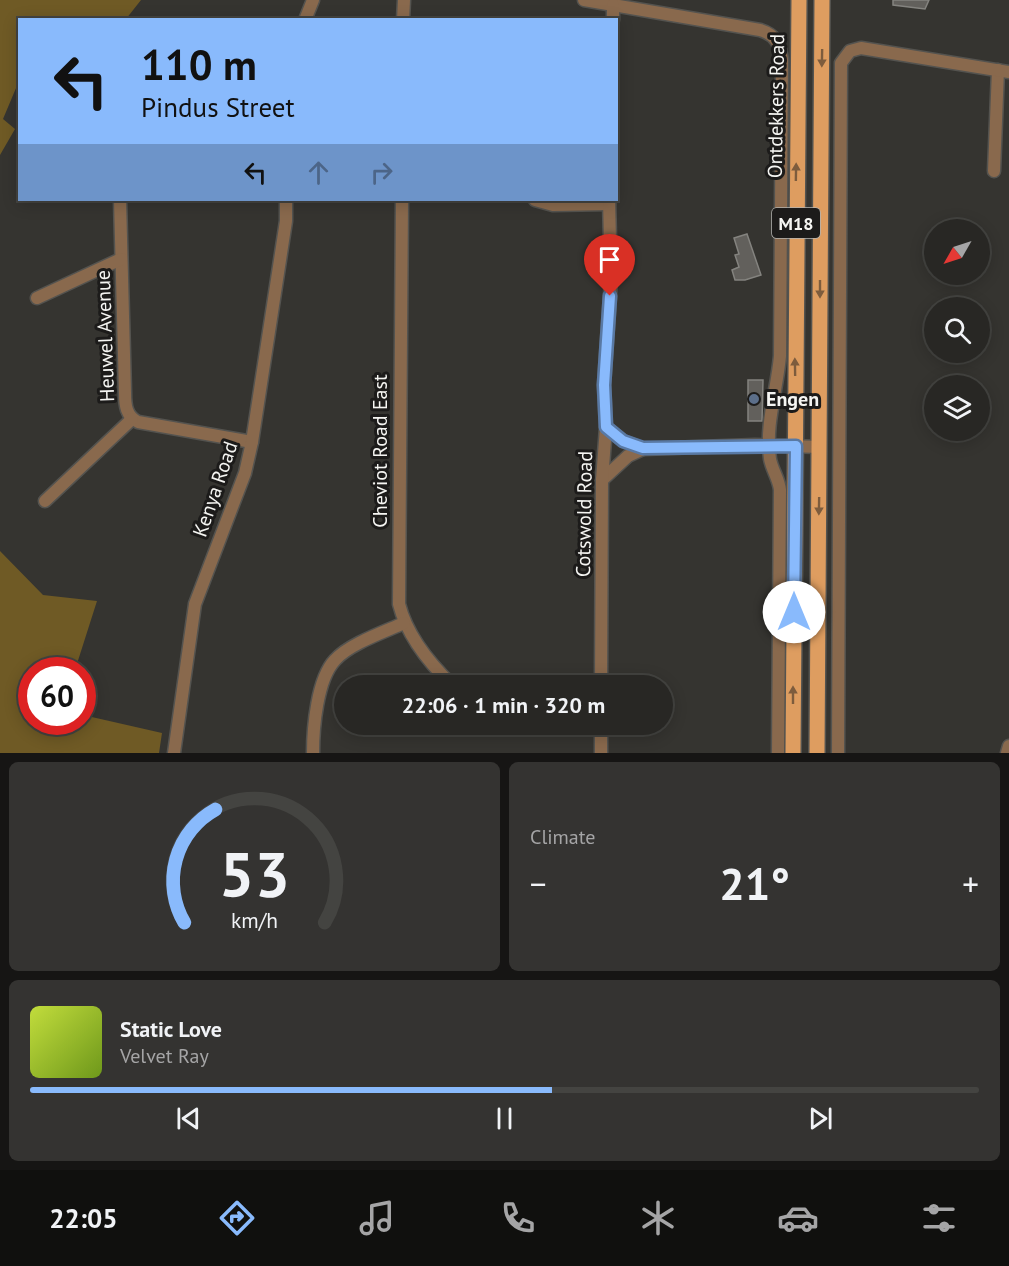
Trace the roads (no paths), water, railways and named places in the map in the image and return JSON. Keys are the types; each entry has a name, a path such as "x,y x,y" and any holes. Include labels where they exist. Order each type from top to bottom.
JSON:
{"main road":[{"name":"Ontdekkers Road","path":"793,753 796,446 794,345 799,0"},
{"name":"M18","path":"817,753 822,0"}],"street":[{"path":"306,18 313,0"},
{"path":"403,18 404,0"},
{"path":"584,0 613,5 613,18"},
{"name":"Ontdekkers Road","path":"613,5 759,30 772,35 780,46 782,60 780,344 779,368 772,399 770,446 770,459 779,480 780,490 778,753"},
{"path":"838,753 840,68 845,55 861,48 1003,71 994,171"},
{"name":"Heuwel Avenue","path":"120,201 124,393 125,404 132,419 252,442"},
{"name":"Kenya Road","path":"174,753 195,604 245,473 252,442 286,221 286,201"},
{"name":"Cheviot Road East","path":"402,201 399,604 404,622 425,655 443,675"},
{"path":"539,201 553,205 609,202"},
{"name":"Cotswold Road","path":"601,675 602,480 606,427 604,385 611,279 609,202"},
{"path":"37,298 122,259"},
{"path":"45,501 132,419"},
{"path":"606,427 623,441 643,448 820,447"},
{"path":"602,480 628,456 643,448"},
{"path":"313,753 313,732 323,683 334,660 346,651 404,622"},
{"path":"601,735 601,753"},
{"path":"1007,753 1009,746"}],"place":[{"name":"Engen","path":"754,399"}]}
